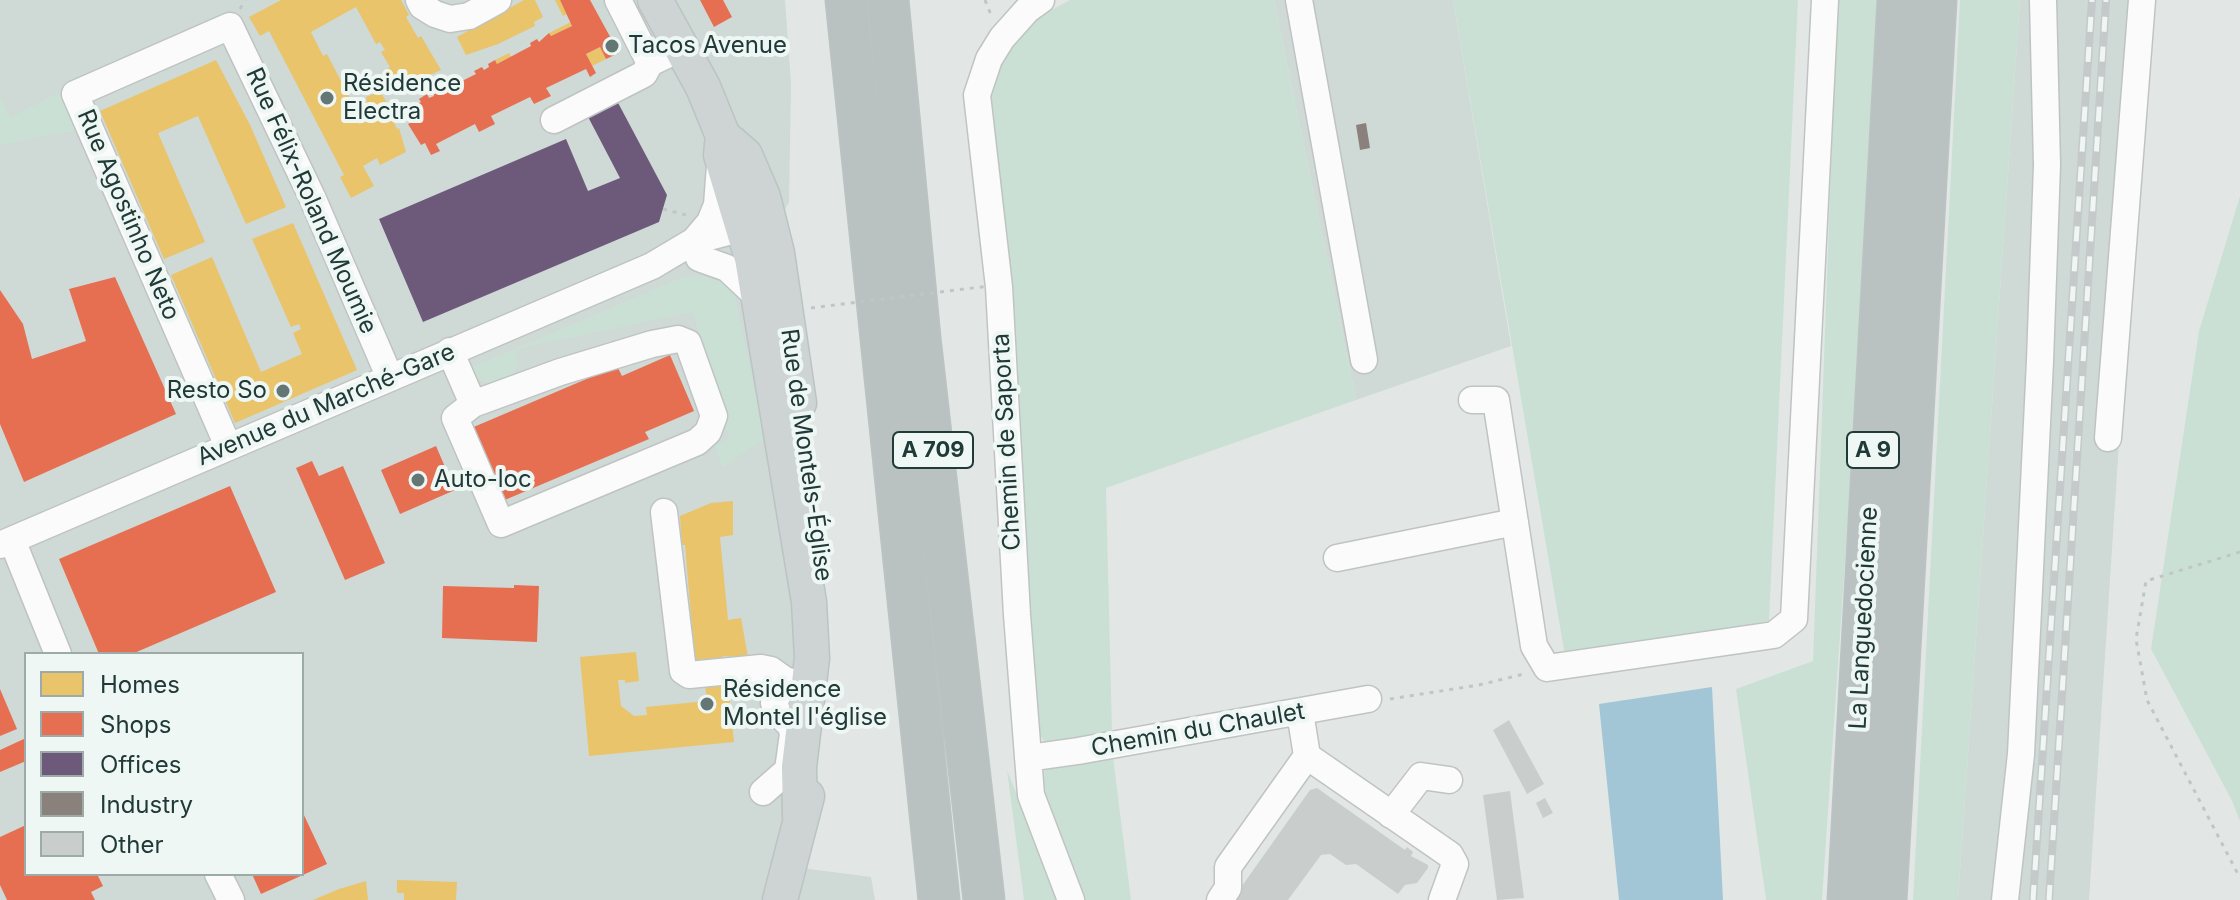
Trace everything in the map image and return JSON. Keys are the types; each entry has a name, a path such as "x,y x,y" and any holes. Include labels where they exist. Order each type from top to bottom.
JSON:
{"highway":[{"name":"A 709","path":"846,0 939,900"},
{"name":"A 709","path":"888,0 920,338 984,900"},
{"name":"La Languedocienne","path":"1848,900 1898,0"},
{"name":"La Languedocienne","path":"1886,900 1936,0"}],"main road":[{"path":"655,0 703,87 722,146 745,155 763,197 757,227"},
{"name":"Rue de Montels-Église","path":"757,227 759,298 807,591 812,658 807,685 815,769 780,900"},
{"name":"Rue de Montels-Église","path":"757,227 787,311 822,578 828,649 807,685"}],"street":[{"path":"419,0 422,6 435,14 450,19 469,16 498,0"},
{"path":"618,0 650,63"},
{"name":"Chemin de Saporta","path":"1041,0 1027,10 1002,38 989,59 977,95 999,287 1031,795 1071,900"},
{"path":"1299,0 1364,360"},
{"path":"1472,400 1496,400 1534,646 1547,668 1774,635 1794,619 1825,0"},
{"path":"2005,900 2021,754 2040,361 2047,165 2043,0"},
{"path":"2108,438 2142,0"},
{"name":"Rue Félix-Roland Moumie","path":"230,26 312,197 390,378"},
{"name":"Rue Agostinho Neto","path":"228,446 75,94 230,26"},
{"path":"554,120 644,74 650,63 681,48"},
{"path":"722,146 717,205 710,222 695,239 759,298"},
{"name":"Avenue du Marché-Gare","path":"3,543 652,266 695,239 731,242 757,227"},
{"path":"678,339 688,343 714,416 708,432 697,442 501,524 455,418 473,404 560,372 678,339"},
{"path":"450,351 473,404"},
{"path":"664,512 683,671 689,675 761,668 807,685"},
{"path":"1337,558 1515,522"},
{"path":"3,543 57,652"},
{"path":"763,792 788,770 793,734 791,726 778,713 774,703 807,685"},
{"name":"Chemin du Chaulet","path":"1028,758 1368,699"},
{"path":"1220,900 1228,888 1228,867 1307,756 1300,712"},
{"path":"1307,756 1450,855 1455,864 1442,900"},
{"path":"1391,815 1421,776 1449,780"},
{"path":"219,876 231,900"}],"path":[{"path":"663,209 695,239"},
{"path":"811,308 989,286"},
{"path":"2240,552 2146,581 2136,639 2147,700 2240,878"},
{"path":"1368,699 1383,700 1479,685 1547,668"}],"shaded area":[{"path":"0,0 785,0 791,84 789,202 755,263 813,644 786,866 871,877 875,900 0,900"},
{"path":"1274,0 1453,0 1511,346 1356,400"},
{"path":"2020,0 2148,0 2089,900 1958,900"}],"green space":[{"path":"1070,0 1274,0 1356,400 1106,488 1112,731 1046,743 1031,724 991,95 995,70 1018,38 1036,18"},
{"path":"1453,0 1798,0 1769,621 1565,656"},
{"path":"1837,0 1878,0 1865,268 1822,900 1766,900 1736,689 1813,661"},
{"path":"1960,0 2020,0 1958,900 1913,900"},
{"path":"66,89 83,129 0,145 0,98 10,118"},
{"path":"2240,196 2240,821 2151,649 2199,331"},
{"path":"701,276 722,282 735,296 765,439 722,468 715,445 729,438 693,312 521,348 516,355 518,364 513,376 503,383 487,383 470,376 468,369 683,277"},
{"path":"1113,757 1131,900 1081,900 1036,789 1045,770"},
{"path":"1007,770 1059,900 1024,900"}],"water":[{"path":"1712,687 1723,900 1619,900 1599,704"}],"building: Homes":[{"name":"Résidence Electra","path":"281,0 401,0 418,38 421,36 441,70 403,87 402,83 395,86 386,70 390,67 381,52 385,50 380,42 376,44 356,7 311,32 323,56 327,54 352,102 349,104 359,124 370,120 363,103 367,101 366,97 380,91 394,115 391,116 399,128 406,152 380,165 377,158 363,166 374,186 351,198 340,177 344,175 269,31 260,36 249,17"},
{"name":"Résidence Electra","path":"524,0 535,0 543,17 534,22 535,26 466,55 457,37"},
{"path":"555,0 560,0 567,14 563,16"},
{"path":"571,22 572,26 551,36 549,33"},
{"path":"600,47 606,59 592,66 586,54"},
{"path":"509,53 511,57 497,64 495,60"},
{"path":"216,60 250,125 286,207 246,224 198,116 158,133 205,242 164,259 100,111"},
{"path":"460,78 462,81 440,92 439,89"},
{"path":"293,223 357,370 235,423 171,275 212,257 261,372 302,354 293,333 301,329 299,324 291,327 252,239"},
{"name":"Résidence Montel l'église","path":"733,501 733,535 720,537 728,620 741,618 748,657 723,656 723,660 695,663 680,516 711,503"},
{"name":"Résidence Montel l'église","path":"636,652 639,681 625,683 625,680 618,680 621,706 634,716 647,715 646,707 707,701 705,684 728,682 734,742 589,756 580,657"},
{"path":"397,880 457,882 456,900 404,900 404,893 397,893"},
{"path":"366,881 368,900 313,900 339,889"}],"building: Shops":[{"name":"Résidence Electra","path":"560,0 590,0 619,53 606,59 600,47 586,54 596,73 590,77 586,69 546,88 551,96 534,104 530,97 491,116 495,124 479,132 475,124 436,144 440,151 431,155 408,124 412,122 401,105 407,102 410,108 427,94 429,98 434,96 433,92 439,89 440,92 476,74 474,71 482,67 484,70 495,60 497,64 531,46 530,43 537,39 539,42 549,33 551,36 572,26"},
{"path":"700,0 723,0 732,17 714,27"},
{"path":"115,277 176,414 24,482 0,424 0,290 23,324 32,359 86,341 69,289"},
{"path":"670,355 694,411 645,432 649,439 500,502 469,429 617,366 622,376"},
{"name":"Auto-loc","path":"436,446 455,490 400,514 381,470"},
{"path":"312,461 319,476 343,466 385,563 345,580 296,468"},
{"path":"230,486 276,592 137,652 98,652 59,559"},
{"path":"514,585 539,586 537,642 442,638 443,586 514,588"},
{"path":"0,689 17,729 0,736"},
{"path":"24,739 24,762 0,772 0,750"},
{"path":"304,815 327,864 304,874"},
{"path":"24,826 24,876 98,876 103,886 91,892 95,900 7,900 0,885 0,837"},
{"path":"253,876 301,876 261,894"}],"building: Offices":[{"path":"616,99 667,195 659,222 423,322 379,219 566,139 588,191 620,178 585,111"}],"building: Industry":[{"path":"1366,123 1370,148 1360,150 1356,125"}],"building: Other":[{"path":"1509,720 1544,784 1527,794 1493,730"},
{"path":"1317,788 1405,850 1407,847 1413,852 1411,856 1428,865 1417,883 1405,885 1398,894 1356,864 1346,865 1330,854 1321,855 1288,900 1232,900 1310,790"},
{"path":"1510,791 1524,898 1497,900 1483,795"},
{"path":"1545,798 1553,813 1543,818 1536,803"}],"railway":[{"path":"2033,900 2092,0"},
{"path":"2049,900 2106,0"}],"place":[{"name":"Tacos Avenue","path":"612,46"},
{"name":"Résidence Electra","path":"327,98"},
{"name":"Resto So","path":"283,391"},
{"name":"Auto-loc","path":"418,480"},
{"name":"Résidence Montel l'église","path":"707,704"}]}
